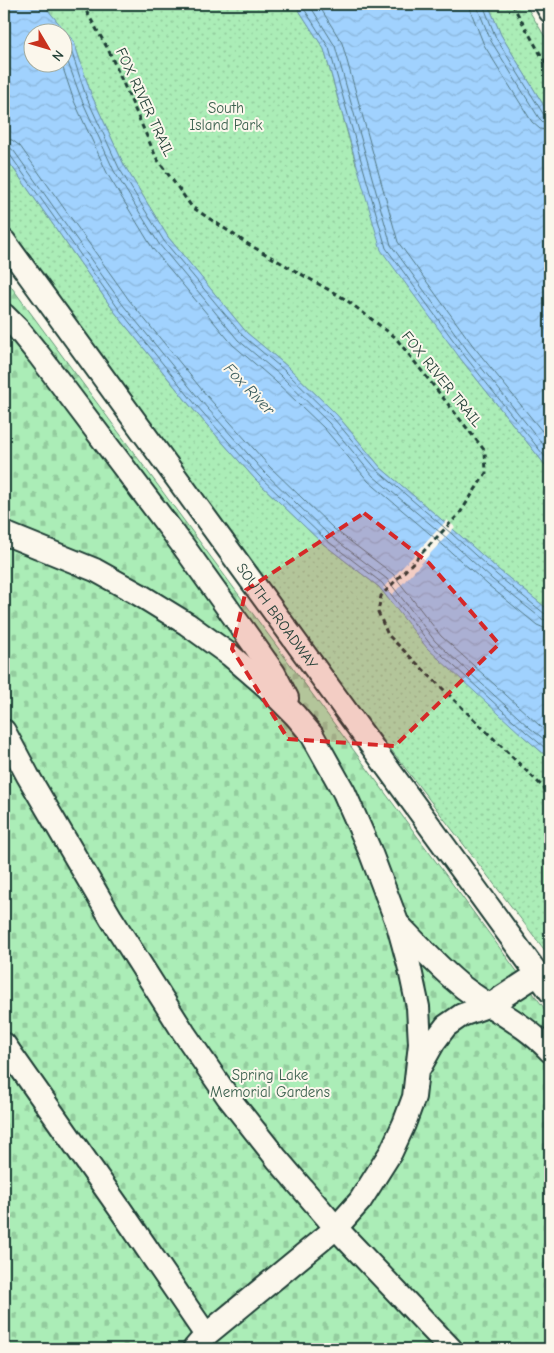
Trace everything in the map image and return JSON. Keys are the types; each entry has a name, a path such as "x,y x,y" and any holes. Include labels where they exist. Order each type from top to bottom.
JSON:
{"street":[{"path":"546,4 550,11"},
{"name":"SOUTH BROADWAY","path":"4,241 544,983"},
{"path":"4,315 39,355 143,492 229,610 274,673 295,715"},
{"path":"4,532 95,570 171,614 230,654 267,687 312,735 344,792 370,851 398,925 418,1007 420,1044 414,1097 404,1124 391,1152 360,1201 336,1228 200,1342 120,1209 4,1044"},
{"path":"4,731 28,776 111,918 184,1033 228,1097 276,1159 336,1228 451,1349"},
{"path":"398,925 463,987 520,1025 540,1040 550,1051"},
{"path":"418,1070 434,1042 446,1026 462,1015 544,983"}],"path":[{"name":"FOX RIVER TRAIL","path":"82,4 108,50 157,159 192,208 248,244 346,300 396,337 485,451 486,473 460,513 381,596 378,612 388,635 550,794"},
{"path":"512,4 550,71"}],"highlighted area":[{"path":"364,513 429,563 499,644 395,746 288,739 232,649 246,590"}],"green space":[{"name":"South Island Park","path":"43,4 295,4 324,49 356,164 460,358 550,471 550,611 500,571 381,468 337,415 288,367 247,333 168,237 124,165 91,94 72,40 72,22 58,22"},
{"path":"488,4 525,4 550,45 550,116 501,35"},
{"path":"4,155 114,311 192,408 255,479 322,543 379,587 523,736 550,759 550,957 359,708 182,470 8,228 4,222"},
{"name":"Spring Lake Memorial Gardens","path":"4,277 550,1016 550,1349 4,1349"}],"water":[{"name":"Fox River","path":"4,4 43,4 58,22 22,22 22,72 72,72 72,40 74,42 91,94 124,165 168,237 247,333 288,367 337,415 381,468 500,571 550,611 550,759 427,648 379,587 322,543 255,479 192,408 114,311 4,155"},
{"path":"295,4 488,4 501,35 550,116 550,471 460,358 381,250 324,49"}],"pier":[{"path":"447,520 455,527 392,595 383,588"}]}
